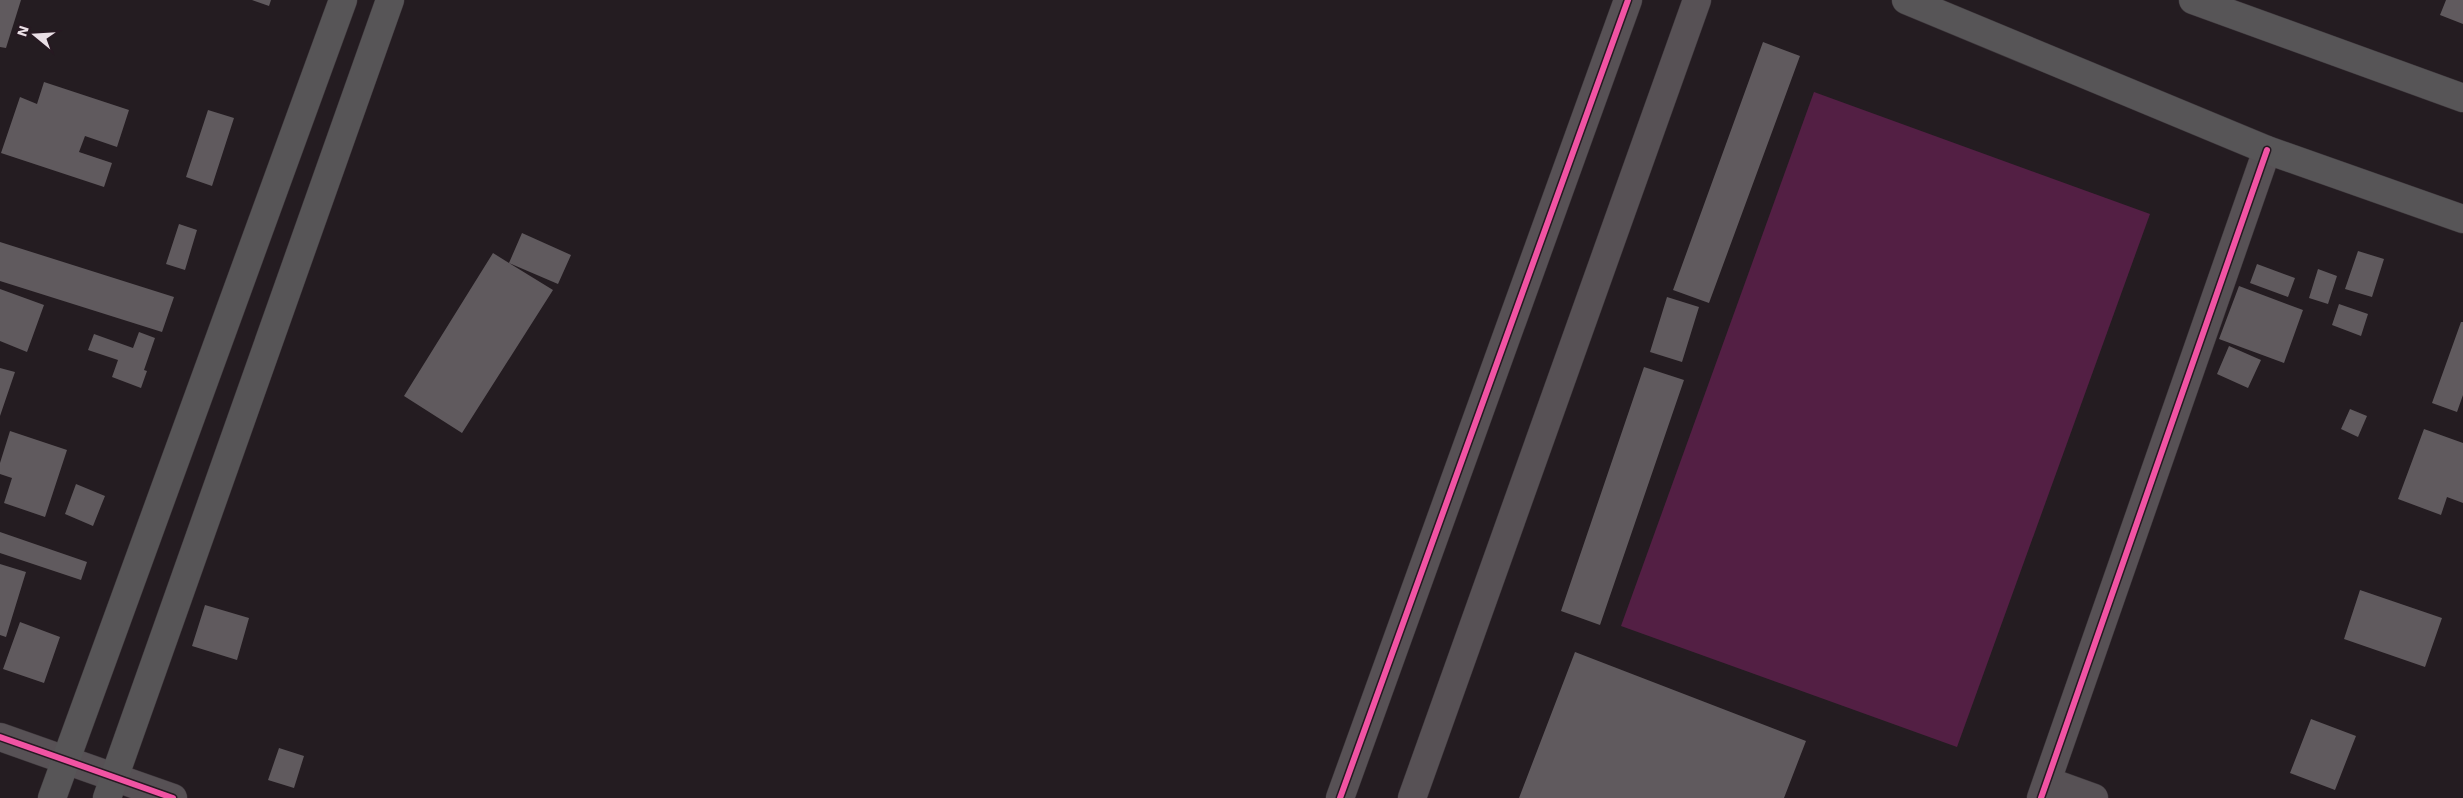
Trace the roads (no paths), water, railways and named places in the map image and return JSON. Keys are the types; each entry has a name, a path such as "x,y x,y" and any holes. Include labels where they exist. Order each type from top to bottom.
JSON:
{"main road":[{"path":"52,798 343,0"},
{"path":"110,787 389,0"},
{"path":"1906,0 2267,150 2463,219"},
{"path":"2193,0 2463,98"}],"street":[{"path":"1340,798 1628,0"},
{"path":"1412,798 1697,0"},
{"path":"2094,798 2044,790 2267,150"},
{"path":"0,737 65,760 110,787 173,798"}]}
